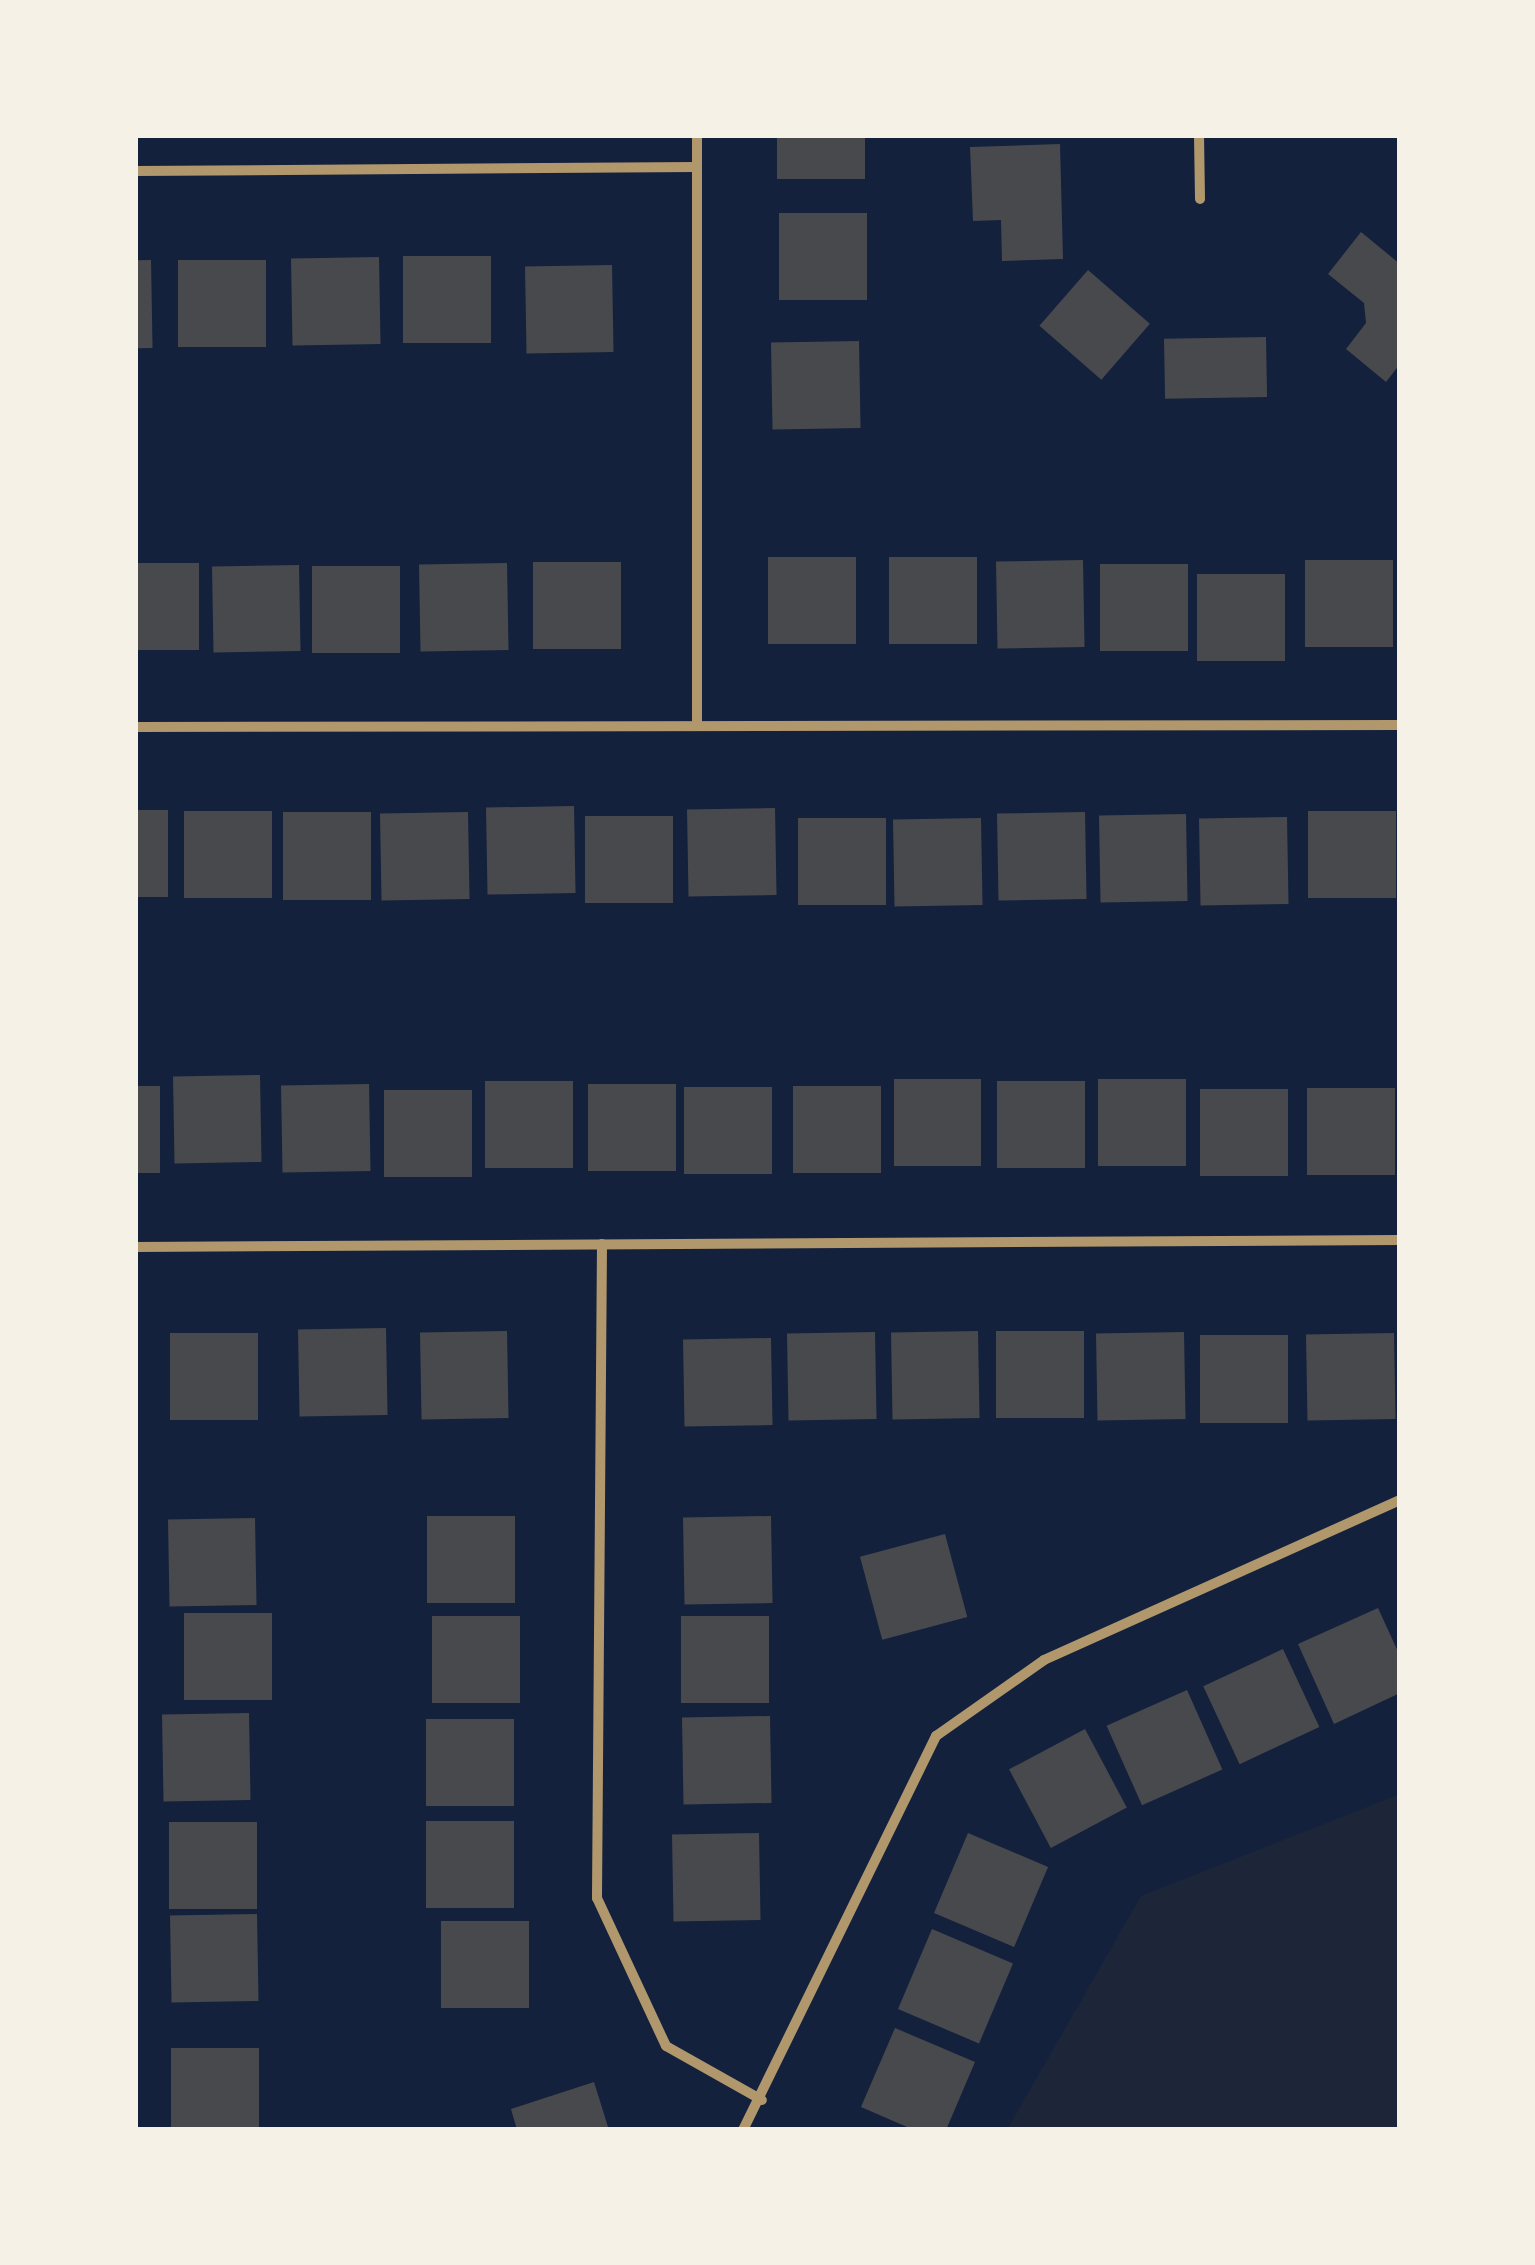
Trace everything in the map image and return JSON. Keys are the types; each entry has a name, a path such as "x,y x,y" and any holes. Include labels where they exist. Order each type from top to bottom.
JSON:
{"street":[{"path":"697,135 697,722"},
{"path":"1199,135 1200,199"},
{"path":"135,171 697,168"},
{"path":"135,727 697,722 1400,725"},
{"path":"135,1247 1400,1240"},
{"path":"602,1244 597,1898 666,2046 762,2100"},
{"path":"743,2130 762,2100 936,1736 1044,1660 1400,1500"}],"shaded area":[{"path":"1400,1794 1400,2130 1007,2130 1141,1896"}],"building":[{"path":"777,135 865,135 865,179 777,179"},
{"path":"1060,144 1063,259 1002,261 1001,220 973,221 970,147"},
{"path":"779,213 867,213 867,300 779,300"},
{"path":"1361,232 1400,264 1400,364 1386,382 1346,349 1366,323 1364,303 1328,274"},
{"path":"403,256 491,256 491,343 403,343"},
{"path":"379,257 381,344 293,346 291,259"},
{"path":"135,260 151,260 153,348 137,348"},
{"path":"178,260 266,260 266,347 178,347"},
{"path":"612,265 614,352 527,354 525,267"},
{"path":"1088,270 1150,324 1101,380 1039,326"},
{"path":"1266,337 1267,397 1165,399 1164,339"},
{"path":"859,341 861,428 773,430 771,343"},
{"path":"768,557 856,557 856,644 768,644"},
{"path":"889,557 977,557 977,644 889,644"},
{"path":"1083,560 1085,647 998,649 996,562"},
{"path":"1305,560 1393,560 1393,647 1305,647"},
{"path":"533,562 621,562 621,649 533,649"},
{"path":"135,563 199,563 199,650 135,650"},
{"path":"507,563 509,650 421,652 419,565"},
{"path":"1100,564 1188,564 1188,651 1100,651"},
{"path":"299,565 301,651 214,653 212,567"},
{"path":"312,566 400,566 400,653 312,653"},
{"path":"1197,574 1285,574 1285,661 1197,661"},
{"path":"574,806 576,893 488,895 486,808"},
{"path":"775,808 777,895 689,897 687,810"},
{"path":"135,810 168,810 168,897 135,897"},
{"path":"184,811 272,811 272,898 184,898"},
{"path":"1308,811 1396,811 1396,898 1308,898"},
{"path":"283,812 371,812 371,900 283,900"},
{"path":"468,812 470,899 382,901 380,814"},
{"path":"1085,812 1087,899 999,901 997,814"},
{"path":"1186,814 1188,901 1101,903 1099,816"},
{"path":"585,816 673,816 673,903 585,903"},
{"path":"1287,817 1289,904 1201,906 1199,819"},
{"path":"798,818 886,818 886,905 798,905"},
{"path":"981,818 983,905 895,907 893,820"},
{"path":"260,1075 262,1162 175,1164 173,1077"},
{"path":"894,1079 981,1079 981,1166 894,1166"},
{"path":"1098,1079 1186,1079 1186,1166 1098,1166"},
{"path":"485,1081 573,1081 573,1168 485,1168"},
{"path":"997,1081 1085,1081 1085,1168 997,1168"},
{"path":"369,1084 371,1171 283,1173 281,1086"},
{"path":"588,1084 676,1084 676,1171 588,1171"},
{"path":"135,1086 160,1086 160,1173 135,1173"},
{"path":"793,1086 881,1086 881,1173 793,1173"},
{"path":"684,1087 772,1087 772,1174 684,1174"},
{"path":"1307,1088 1395,1088 1395,1175 1307,1175"},
{"path":"1200,1089 1288,1089 1288,1176 1200,1176"},
{"path":"384,1090 472,1090 472,1177 384,1177"},
{"path":"386,1328 388,1415 300,1417 298,1330"},
{"path":"507,1331 509,1418 422,1420 420,1333"},
{"path":"978,1331 980,1418 893,1420 891,1333"},
{"path":"996,1331 1084,1331 1084,1418 996,1418"},
{"path":"875,1332 877,1419 789,1421 787,1334"},
{"path":"1184,1332 1186,1419 1098,1421 1096,1334"},
{"path":"170,1333 258,1333 258,1420 170,1420"},
{"path":"1394,1333 1396,1419 1308,1421 1306,1335"},
{"path":"1200,1335 1288,1335 1288,1423 1200,1423"},
{"path":"771,1338 773,1425 685,1427 683,1340"},
{"path":"427,1516 515,1516 515,1603 427,1603"},
{"path":"771,1516 773,1603 685,1605 683,1518"},
{"path":"255,1518 257,1605 170,1607 168,1520"},
{"path":"945,1534 967,1617 882,1640 860,1557"},
{"path":"1378,1608 1400,1656 1400,1693 1334,1724 1298,1644"},
{"path":"184,1613 272,1613 272,1700 184,1700"},
{"path":"432,1616 520,1616 520,1703 432,1703"},
{"path":"681,1616 769,1616 769,1703 681,1703"},
{"path":"1283,1649 1319,1727 1240,1764 1203,1686"},
{"path":"1187,1690 1222,1769 1142,1805 1107,1726"},
{"path":"249,1713 251,1800 164,1802 162,1715"},
{"path":"770,1716 772,1803 684,1805 682,1718"},
{"path":"426,1719 514,1719 514,1806 426,1806"},
{"path":"1085,1729 1127,1808 1051,1848 1009,1769"},
{"path":"426,1821 514,1821 514,1908 426,1908"},
{"path":"169,1822 257,1822 257,1909 169,1909"},
{"path":"759,1833 761,1920 674,1922 672,1835"},
{"path":"968,1833 1048,1867 1014,1947 934,1913"},
{"path":"257,1914 259,2001 172,2003 170,1916"},
{"path":"441,1921 529,1921 529,2008 441,2008"},
{"path":"932,1929 1013,1963 979,2043 898,2009"},
{"path":"895,2028 975,2062 946,2130 914,2130 861,2107"},
{"path":"171,2048 259,2048 259,2130 171,2130"},
{"path":"594,2082 609,2130 517,2130 511,2109"}]}
